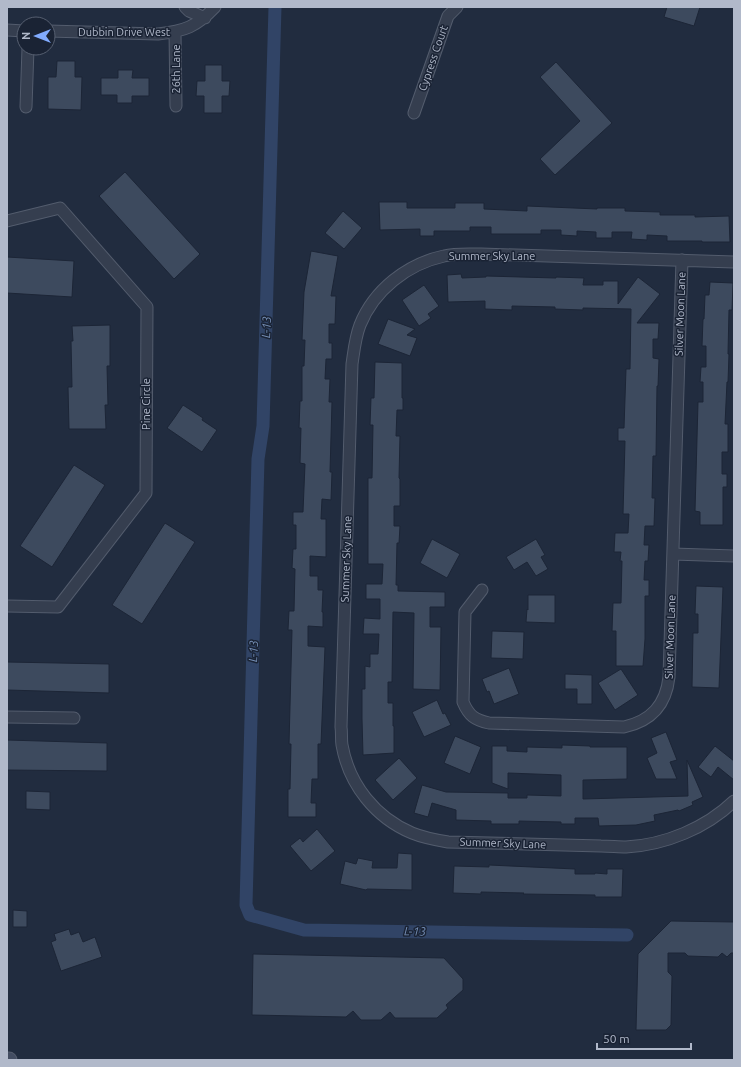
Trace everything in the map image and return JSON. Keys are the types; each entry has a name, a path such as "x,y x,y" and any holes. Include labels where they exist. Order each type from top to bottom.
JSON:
{"street":[{"path":"185,7 189,11 205,18"},
{"name":"Dubbin Drive West","path":"56,31 158,34 175,32 193,26 205,18 215,7"},
{"name":"Cypress Court","path":"414,112 448,16 457,7"},
{"name":"26th Lane","path":"175,32 176,106"},
{"path":"26,107 28,56"},
{"name":"Pine Circle","path":"7,221 60,208 147,307 146,493 58,607 7,606"},
{"name":"Summer Sky Lane","path":"734,262 453,254 427,261 402,273 388,284 376,298 366,313 360,326 355,343 352,364 341,727 342,745 346,763 353,780 363,795 375,809 396,826 413,834 436,840 448,842 601,846 649,844 670,839 710,820 734,801"},
{"name":"Silver Moon Lane","path":"482,590 465,612 463,702 466,710 472,717 480,721 490,723 624,727 642,721 662,703 668,686 682,260"},
{"path":"673,554 734,556"},
{"path":"7,717 74,718"}],"building":[{"path":"667,7 700,7 694,26 664,17"},
{"path":"57,61 75,61 75,77 82,77 81,110 48,109 48,77 56,77"},
{"path":"556,62 612,123 555,175 540,159 580,121 540,77"},
{"path":"205,65 222,65 222,81 230,81 229,96 222,96 222,113 204,113 204,96 196,96 197,81 205,81"},
{"path":"118,70 133,70 132,78 149,78 149,96 132,96 132,103 117,103 117,95 101,95 101,78 118,78"},
{"path":"125,172 200,254 174,279 99,196"},
{"path":"379,202 407,202 407,208 455,208 455,203 484,203 484,209 527,211 527,206 597,209 625,208 625,211 660,212 660,215 695,215 695,217 729,216 730,242 667,241 667,236 647,235 647,240 631,239 632,232 612,232 612,238 596,238 596,232 577,231 577,236 561,235 561,230 541,230 541,234 491,234 491,227 470,227 470,231 434,231 434,236 420,236 420,229 380,230"},
{"path":"343,211 362,228 344,249 325,233"},
{"path":"311,251 338,256 331,296 336,296 335,324 329,324 329,343 332,343 332,359 326,359 325,379 330,379 329,402 332,402 330,472 332,472 331,500 322,499 321,519 326,519 326,557 310,556 310,576 318,576 318,590 323,590 323,627 308,626 308,646 325,647 321,744 318,744 318,779 312,779 311,803 316,803 316,817 288,817 291,744 289,744 292,630 288,630 289,611 294,611 295,569 292,568 293,549 296,549 296,525 293,525 293,512 303,512 305,464 300,463 301,428 299,428 300,401 302,401 302,366 304,366 305,340 302,340 304,292"},
{"path":"7,257 74,261 72,297 7,293"},
{"path":"461,274 462,278 486,276 584,278 583,285 603,285 603,281 618,281 618,304 638,277 660,294 637,323 659,323 658,339 653,339 653,358 659,359 656,456 653,456 652,498 655,498 654,526 645,526 644,545 649,545 648,561 645,561 644,580 649,580 649,596 645,596 645,639 643,666 616,666 616,631 612,631 613,603 621,603 622,561 620,561 621,552 614,552 615,533 628,533 629,514 623,514 625,441 618,441 618,428 624,428 626,369 630,369 631,309 583,308 583,310 555,309 555,307 512,306 512,310 485,309 485,301 448,302 447,275"},
{"path":"710,282 733,283 732,310 729,310 729,354 725,424 728,424 728,452 722,452 722,474 727,474 727,487 723,487 723,525 700,525 700,512 695,511 698,402 703,402 703,382 700,382 701,367 706,367 706,346 702,346 703,319 705,295 709,295"},
{"path":"424,285 439,306 428,314 431,318 419,326 402,300"},
{"path":"388,319 415,329 407,335 417,338 410,356 378,344"},
{"path":"110,325 110,366 107,366 108,405 105,405 106,429 69,429 68,387 72,387 72,326"},
{"path":"375,362 402,363 403,410 397,410 396,436 400,436 400,506 394,506 394,526 400,526 399,543 397,543 396,585 398,585 398,591 445,592 445,607 430,607 430,627 441,627 440,690 413,689 414,613 393,612 392,682 388,682 388,703 393,703 394,753 363,755 362,689 365,689 365,666 370,667 370,654 378,654 379,634 363,634 364,618 380,619 380,599 366,599 366,584 382,584 383,564 368,564 368,478 372,478 373,425 370,425 371,398 374,398"},
{"path":"183,405 203,418 202,420 217,430 202,452 167,428"},
{"path":"74,465 105,485 52,567 20,546"},
{"path":"165,523 195,542 142,624 112,605"},
{"path":"432,539 460,554 447,578 420,563"},
{"path":"536,539 545,555 541,557 548,569 536,576 527,562 514,570 506,557"},
{"path":"696,586 723,587 719,688 692,687 693,633 698,633 698,614 695,614"},
{"path":"528,595 555,595 555,623 526,622"},
{"path":"492,631 524,632 523,659 491,658"},
{"path":"7,662 109,664 109,693 7,690"},
{"path":"509,668 519,694 494,704 482,679"},
{"path":"621,669 638,695 615,710 598,683"},
{"path":"565,674 592,675 592,704 577,704 577,689 565,689"},
{"path":"437,700 443,714 445,713 451,725 424,737 412,712"},
{"path":"666,732 677,760 670,762 677,779 656,779 647,758 657,753 651,738"},
{"path":"455,736 481,747 470,774 444,763"},
{"path":"7,740 107,743 107,771 7,770"},
{"path":"562,745 627,747 627,779 583,780 583,799 688,796 687,760 703,797 692,802 693,805 679,811 654,815 655,821 636,825 599,826 598,818 575,818 575,824 561,824 561,822 519,821 519,824 491,824 491,821 456,820 456,810 432,803 428,817 414,813 422,785 446,792 508,793 508,798 527,798 527,795 561,796 561,775 508,773 508,789 492,783 492,746 507,746 507,751 527,752 527,747 562,748"},
{"path":"715,746 734,761 734,780 718,767 711,777 698,767"},
{"path":"399,758 417,778 393,800 375,780"},
{"path":"26,791 50,792 50,810 26,809"},
{"path":"317,829 335,851 311,871 290,846 300,838 303,842"},
{"path":"398,853 412,854 412,890 366,890 340,884 345,861 356,864 358,858 373,861 372,868 397,868"},
{"path":"489,865 575,869 575,874 607,874 607,869 623,869 622,897 523,894 524,893 453,893 454,866 489,867"},
{"path":"13,910 27,911 27,927 13,927"},
{"path":"671,921 734,922 734,953 731,953 727,957 722,953 718,957 688,956 685,953 668,953 668,972 672,976 671,1025 666,1030 636,1030 638,954"},
{"path":"69,929 71,935 79,932 83,942 95,937 102,957 61,971 51,942 56,940 54,934"},
{"path":"253,954 444,958 463,979 463,990 446,1005 448,1008 437,1018 395,1018 390,1012 381,1020 361,1020 353,1011 346,1017 252,1015"}],"waterway":[{"name":"L-13","path":"275,7 263,426 258,459 246,905 250,915 304,930 627,935"}]}
